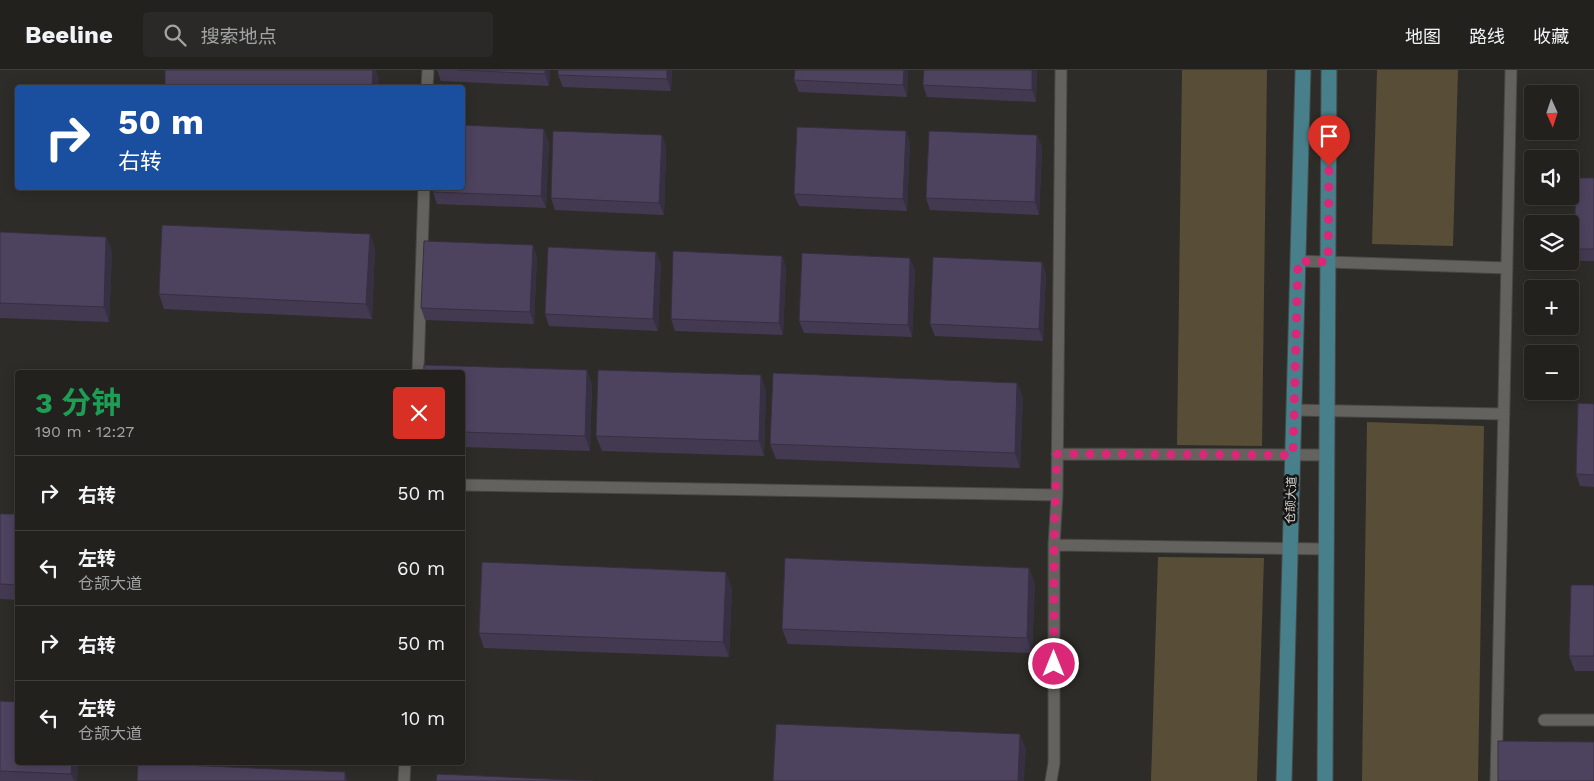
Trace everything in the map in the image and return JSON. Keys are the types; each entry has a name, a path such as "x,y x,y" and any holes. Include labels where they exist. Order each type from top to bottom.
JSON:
{"main road":[{"name":"仓颉大道","path":"1284,781 1303,70"},
{"path":"1325,781 1329,70"}],"lane":[{"path":"427,85 428,70"},
{"path":"1051,781 1054,763 1054,545 1057,495 1061,70"},
{"path":"1496,781 1510,70"},
{"path":"418,370 424,190"},
{"path":"1298,261 1507,268"},
{"path":"1294,410 1504,414"},
{"path":"1057,454 1327,456"},
{"path":"465,485 1057,495"},
{"path":"1054,545 1326,549"},
{"path":"1544,720 1594,720"},
{"path":"404,781 405,765"}],"shaded area":[{"path":"1182,70 1267,70 1262,446 1177,445"},
{"path":"1377,70 1458,70 1453,246 1372,244"},
{"path":"1367,422 1484,426 1478,781 1362,781"},
{"path":"1158,557 1264,558 1257,781 1151,781"}],"building":[{"path":"165,70 373,70 372,85 165,85"},
{"path":"458,70 545,70 545,74"},
{"path":"558,70 667,70 667,79 558,75"},
{"path":"795,70 904,70 903,85 794,80"},
{"path":"924,70 1032,70 1032,90 923,85"},
{"path":"465,125 544,129 541,196 433,192 433,190 465,190"},
{"path":"797,127 906,131 903,199 794,194"},
{"path":"553,131 662,135 659,203 551,198"},
{"path":"929,131 1037,135 1035,202 926,198"},
{"path":"1579,178 1594,178 1594,249 1579,249 1579,215 1575,215 1575,205 1579,205"},
{"path":"162,225 370,234 366,304 159,294"},
{"path":"0,232 106,237 104,307 0,303"},
{"path":"424,241 533,245 530,312 421,308"},
{"path":"548,247 656,252 653,319 545,314"},
{"path":"673,251 782,256 779,323 671,319"},
{"path":"802,253 910,258 908,325 799,321"},
{"path":"933,257 1042,262 1039,329 930,324"},
{"path":"424,365 587,370 585,436 465,432 465,370 424,370"},
{"path":"598,370 761,375 759,441 596,436"},
{"path":"773,373 1017,383 1015,453 770,444"},
{"path":"1578,403 1594,404 1594,475 1576,474"},
{"path":"0,514 15,514 15,585 0,584"},
{"path":"785,558 1029,568 1027,638 782,629"},
{"path":"482,562 726,572 723,642 479,633"},
{"path":"1571,585 1594,585 1594,656 1569,656"},
{"path":"0,701 15,702 15,765 72,765 71,774 0,771"},
{"path":"776,724 1020,734 1018,781 773,781"},
{"path":"1498,741 1594,742 1594,781 1498,781"},
{"path":"138,765 184,765 345,772 345,781 137,781"},
{"path":"437,774 593,781 436,781"}],"route":[{"path":"1054,664 1054,545 1057,454 1293,455 1298,261 1328,262 1329,166"}]}
